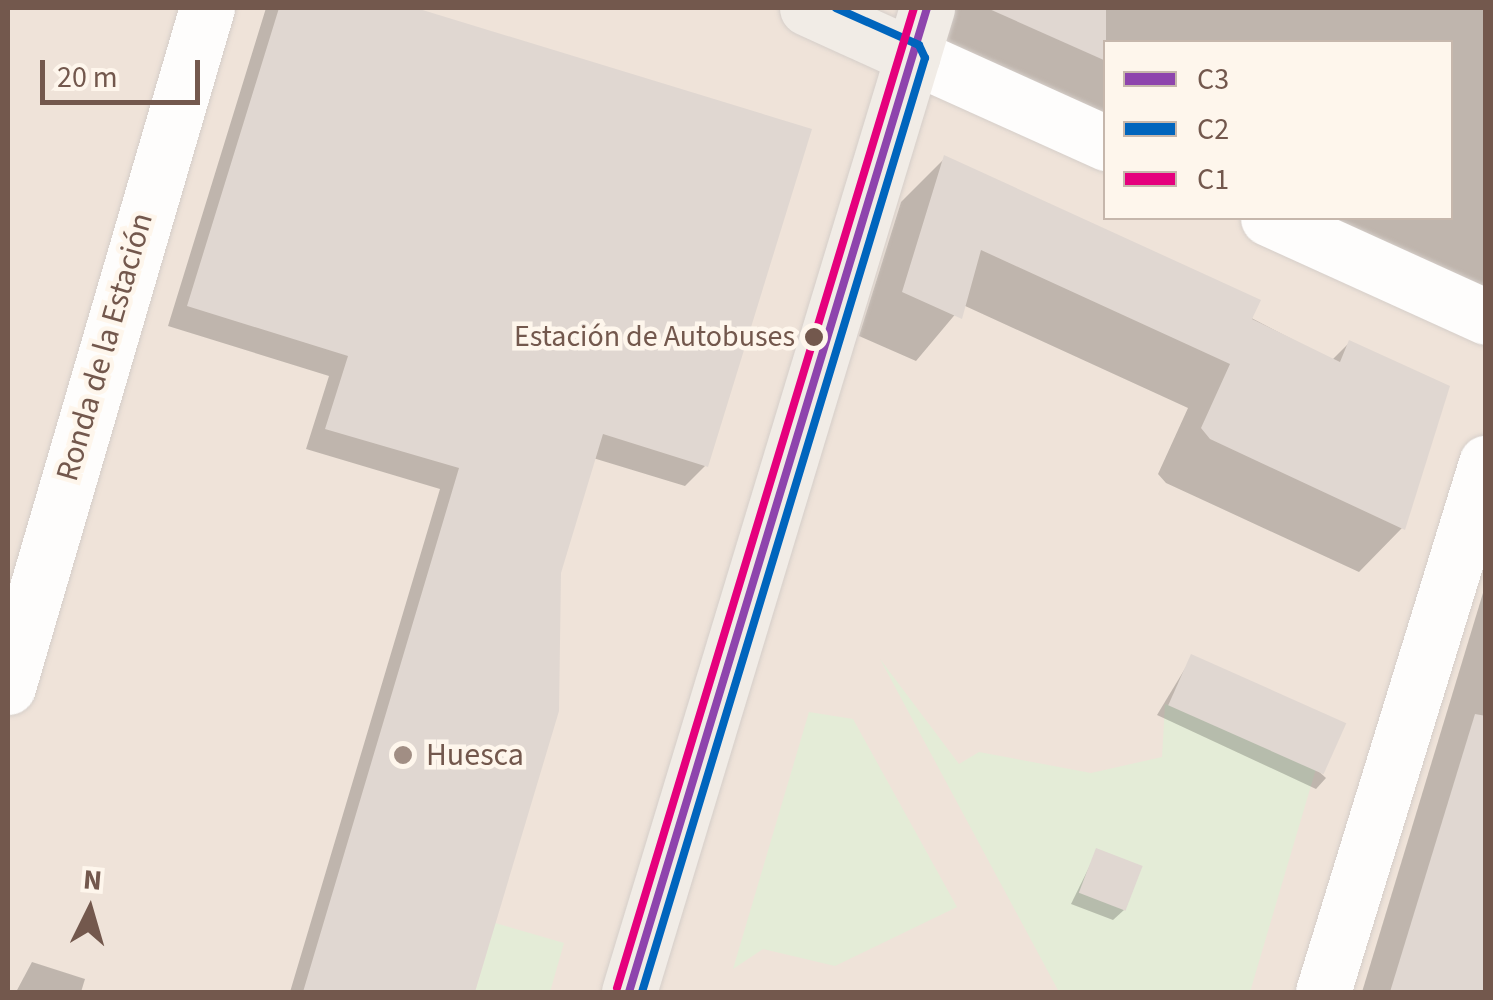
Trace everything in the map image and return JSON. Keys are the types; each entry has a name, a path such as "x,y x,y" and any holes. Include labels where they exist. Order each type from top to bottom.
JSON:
{"main road":[{"path":"630,992 920,32 806,8"}],"street":[{"name":"Ronda de la Estación","path":"8,687 207,8"},
{"path":"920,32 1103,142"},
{"path":"1272,220 1486,317"},
{"path":"1323,992 1486,463"}],"shaded area":[{"path":"8,8 1485,8 1485,992 8,992"}],"green space":[{"path":"880,659 959,764 979,752 1091,773 1162,757 1165,704 1318,762 1250,992 1059,992"},
{"path":"809,712 853,719 957,907 835,966 763,949 733,969"},
{"path":"495,923 564,943 550,992 475,992"}],"building":[{"path":"279,8 416,8 812,129 708,467 603,434 561,573 559,711 475,992 303,992 459,468 325,429 348,356 187,306"},
{"path":"987,8 1106,8 1103,60"},
{"path":"944,155 1261,300 1252,319 1340,362 1349,340 1450,386 1405,530 1210,439 1201,428 1230,364 981,250 962,319 902,292"},
{"path":"1191,654 1346,723 1324,774 1168,705"},
{"path":"1475,714 1486,716 1486,992 1390,992"},
{"path":"1096,848 1143,866 1125,911 1079,893"}],"transit line":[{"name":"C2","path":"642,992 925,58 919,45 836,8"},
{"name":"C1","path":"617,988 914,8"},
{"name":"C3","path":"629,992 927,8"}],"place":[{"name":"Estación de Autobuses","path":"814,337"},
{"name":"Huesca","path":"403,755"}]}
